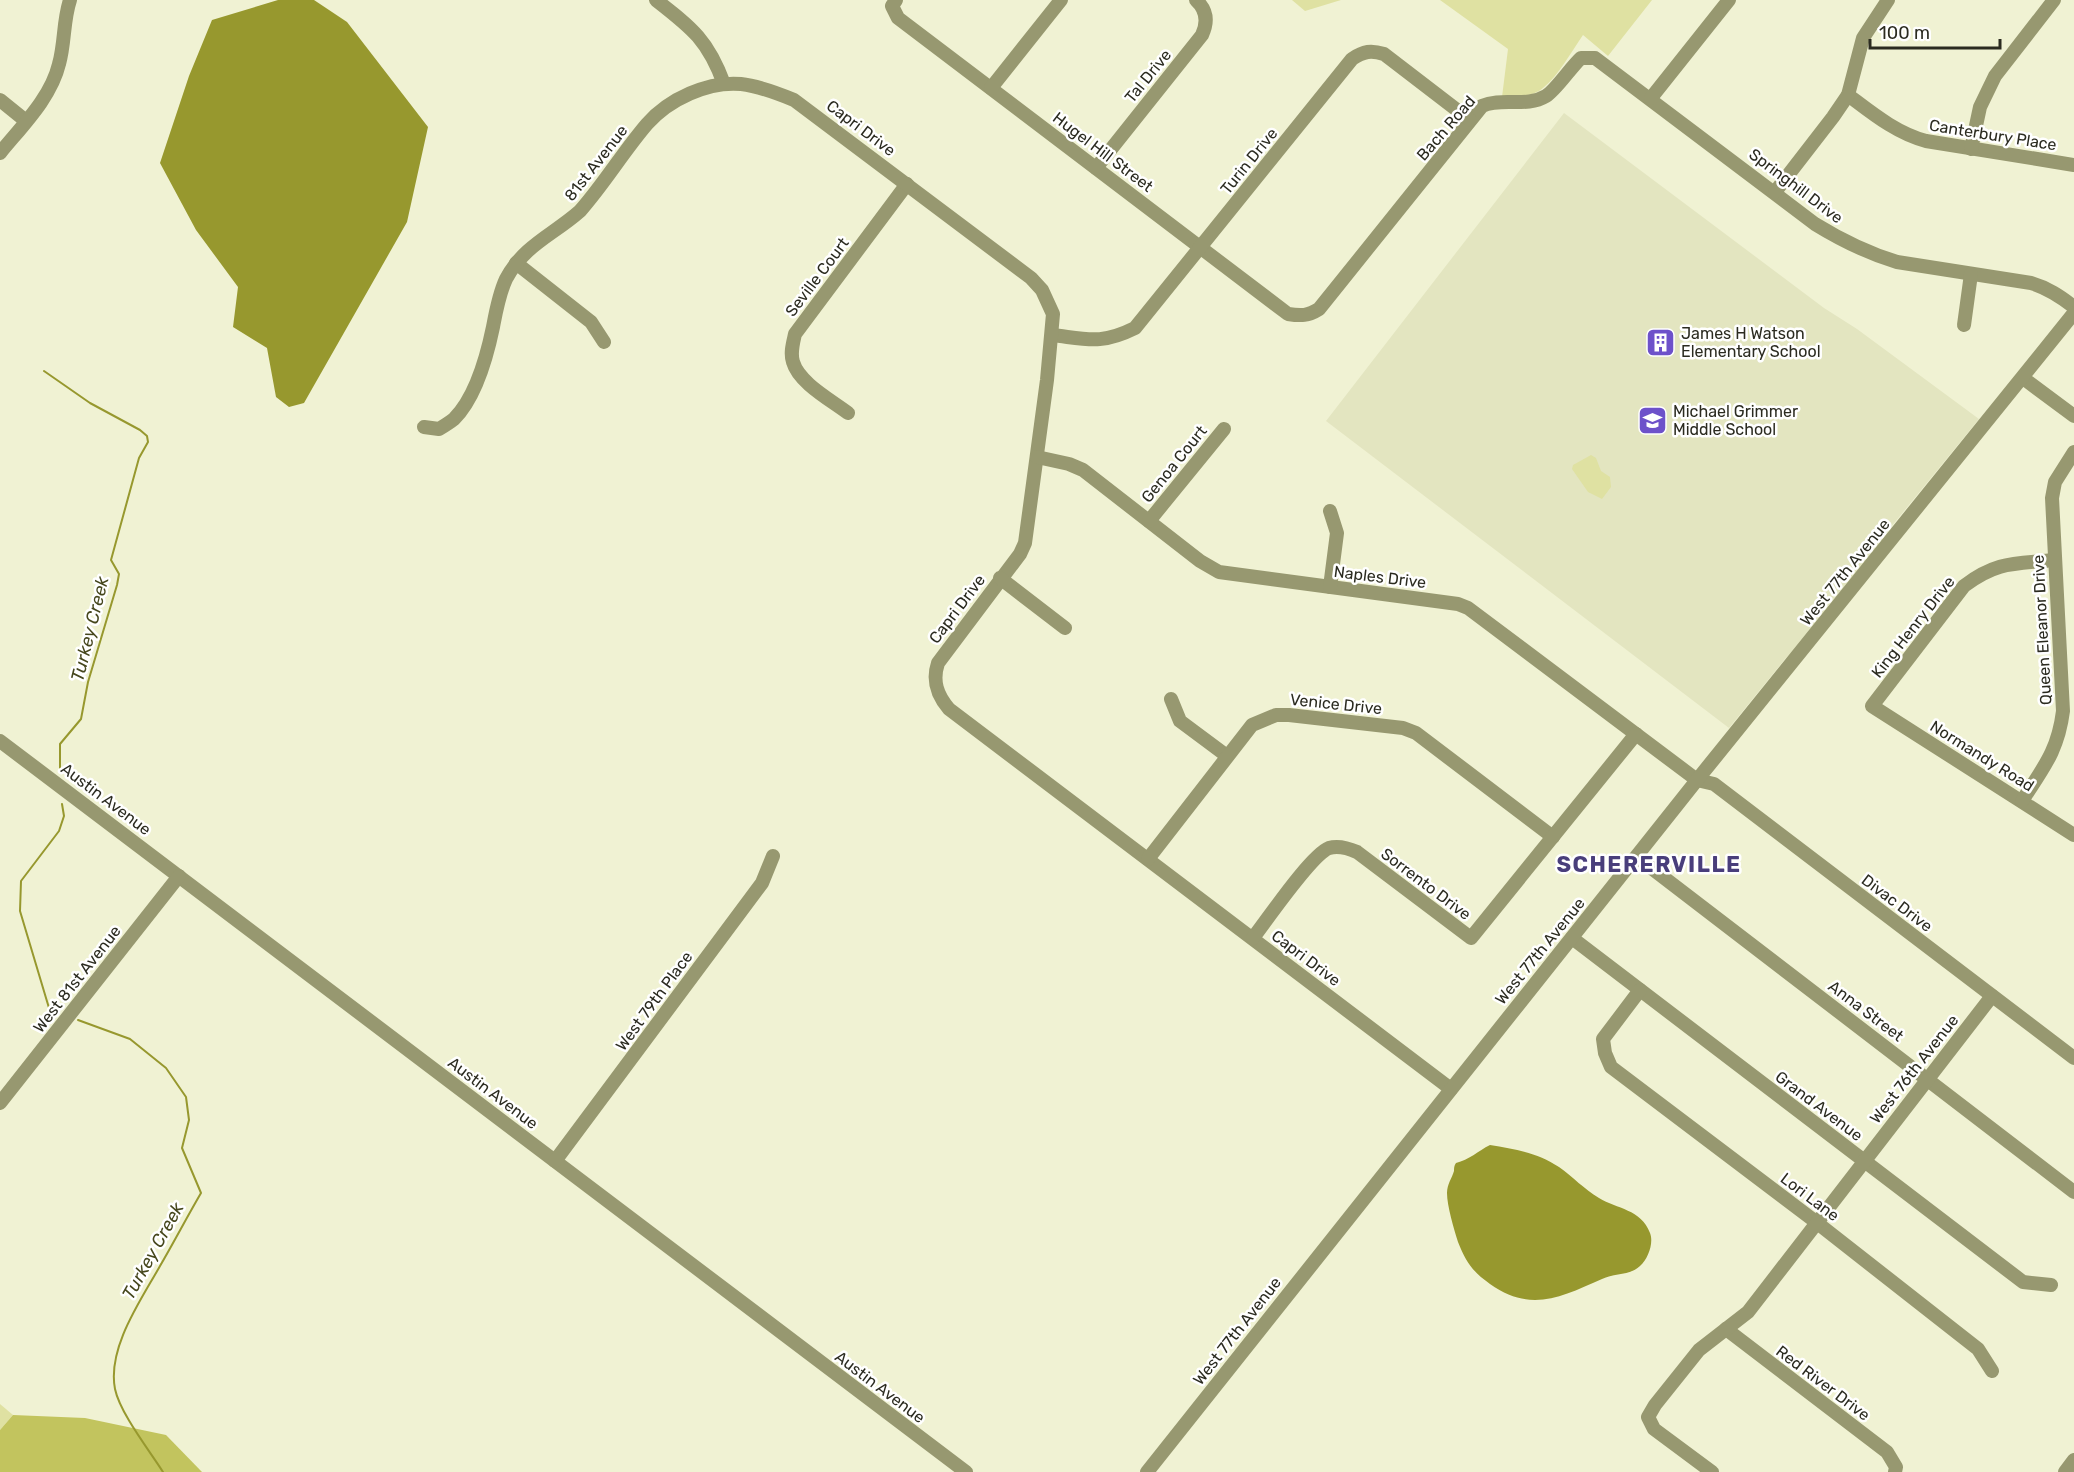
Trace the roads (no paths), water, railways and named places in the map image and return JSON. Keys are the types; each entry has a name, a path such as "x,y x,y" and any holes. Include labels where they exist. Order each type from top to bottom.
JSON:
{"street":[{"path":"0,153 5,136 26,122 50,87 59,66 70,0"},
{"path":"656,0 687,24 707,46 724,84"},
{"path":"991,88 1061,0"},
{"name":"Tal Drive","path":"1096,168 1202,35 1207,24 1206,15 1196,0"},
{"path":"1651,98 1729,0"},
{"path":"1775,192 1848,95 1863,38 1888,0"},
{"path":"1971,149 1980,108 1995,75 2054,0"},
{"name":"Hugel Hill Street","path":"894,3 897,18 1288,314 1300,316"},
{"name":"Turin Drive","path":"1052,335 1098,340 1115,338 1135,328 1352,59 1362,52 1372,50 1384,54 1470,120"},
{"name":"Bach Road","path":"1300,316 1319,309 1482,106 1493,101 1531,102 1548,95 1581,58 1595,58 1651,98"},
{"name":"81st Avenue","path":"424,428 439,429 454,418 468,400 483,366 497,303 516,263 532,245 580,212 648,124 663,109 697,91 724,84 762,88"},
{"name":"Capri Drive","path":"762,88 801,104 1031,278 1042,290 1053,314 1025,543 938,663 935,682 942,701 949,709 1451,1089"},
{"name":"Canterbury Place","path":"1848,95 1892,127 1911,137 2074,165"},
{"name":"Springhill Drive","path":"1651,98 1815,224 1839,239 1897,262 2044,287 2074,307"},
{"path":"0,100 26,122"},
{"name":"Seville Court","path":"848,413 798,374 792,360 794,340 802,322 907,184"},
{"path":"516,263 585,316 604,342"},
{"path":"1964,325 1971,274"},
{"name":"West 77th Avenue","path":"1147,1472 1697,780 2074,313"},
{"path":"2023,378 2074,416"},
{"name":"Genoa Court","path":"1149,521 1224,429"},
{"name":"Queen Eleanor Drive","path":"2022,801 2054,751 2063,711 2052,498 2055,482 2074,452"},
{"name":"Naples Drive","path":"1037,457 1069,464 1083,470 1200,561 1219,572 1458,604 1468,608 1697,780"},
{"path":"1330,511 1336,533 1330,587"},
{"name":"King Henry Drive","path":"1872,706 1964,586 1980,574 1999,565 2054,560"},
{"path":"1000,578 1065,628"},
{"path":"1171,699 1180,721 1227,756"},
{"name":"Normandy Road","path":"1872,706 2074,835"},
{"name":"Venice Drive","path":"1148,859 1252,725 1276,715 1403,728 1428,741 1554,837"},
{"name":"Sorrento Drive","path":"1253,938 1313,860 1329,848 1338,847 1356,852 1472,938 1636,734"},
{"name":"Austin Avenue","path":"0,741 966,1472"},
{"name":"Divac Drive","path":"1697,780 1714,784 2074,1058"},
{"name":"West 79th Place","path":"555,1161 762,883 772,856"},
{"name":"Anna Street","path":"1637,857 2074,1192"},
{"name":"West 81st Avenue","path":"0,1103 179,876"},
{"name":"Grand Avenue","path":"1572,938 2023,1282 2051,1285"},
{"name":"Lori Lane","path":"1640,990 1603,1039 1605,1053 1611,1067 1816,1222 1978,1349 1992,1371"},
{"name":"West 76th Avenue","path":"1712,1472 1654,1429 1648,1417 1654,1405 1700,1350 1748,1312 1992,996"},
{"name":"Red River Drive","path":"1726,1329 1887,1452 1895,1470"},
{"path":"2065,1472 2074,1460"}],"waterway":[{"name":"Turkey Creek","path":"44,371 90,403 140,430 147,436 148,442 139,458 111,560 119,574 117,585 88,682 81,719 60,744 60,768"},
{"name":"Turkey Creek","path":"55,1014 49,1008 20,911 21,881 59,831 64,816 62,804"},
{"name":"Turkey Creek","path":"78,1020 130,1039 166,1068 186,1097 189,1120 182,1148 201,1193 127,1325 116,1357 114,1373 118,1399 163,1472"}],"place":[{"name":"James H Watson Elementary School","path":"1660,342"},
{"name":"Michael Grimmer Middle School","path":"1652,420"}],"district":[{"name":"SCHERERVILLE","path":"1649,864"}]}
